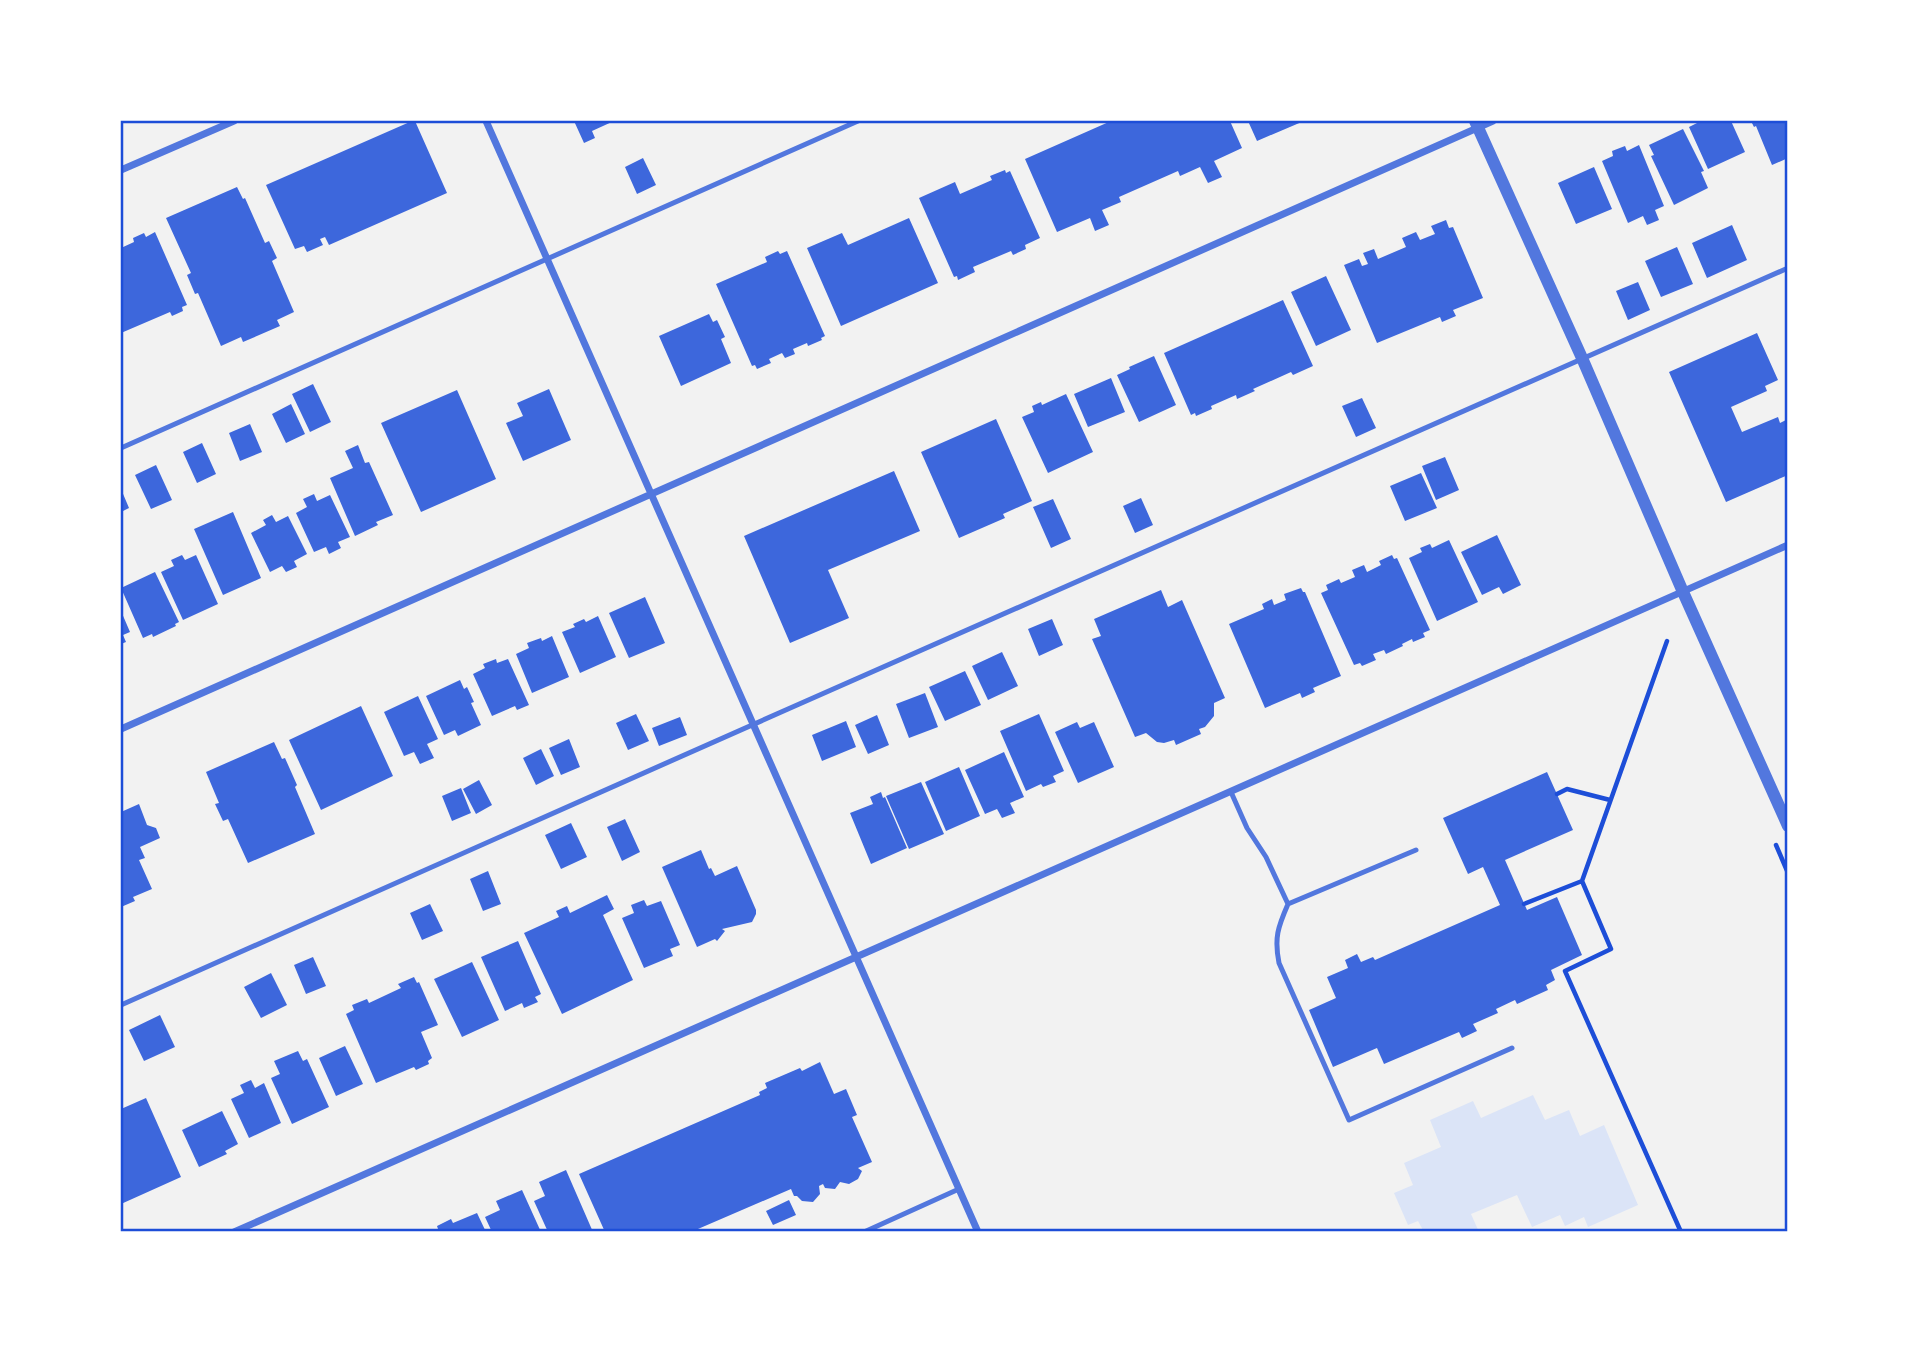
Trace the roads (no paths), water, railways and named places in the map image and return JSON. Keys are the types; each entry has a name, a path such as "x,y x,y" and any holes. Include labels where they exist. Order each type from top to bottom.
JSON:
{"street":[{"path":"121,170 234,121"},
{"path":"486,121 978,1232"},
{"path":"121,729 1476,124 1493,121"},
{"path":"1476,124 1788,823"},
{"path":"234,1232 1788,545"}],"lane":[{"path":"121,447 859,121"},
{"path":"121,1005 1788,268"},
{"path":"1231,792 1288,904"},
{"path":"1416,850 1288,904 1277,929 1276,948 1279,963 1349,1120 1512,1048"},
{"path":"863,1232 959,1189"}]}
